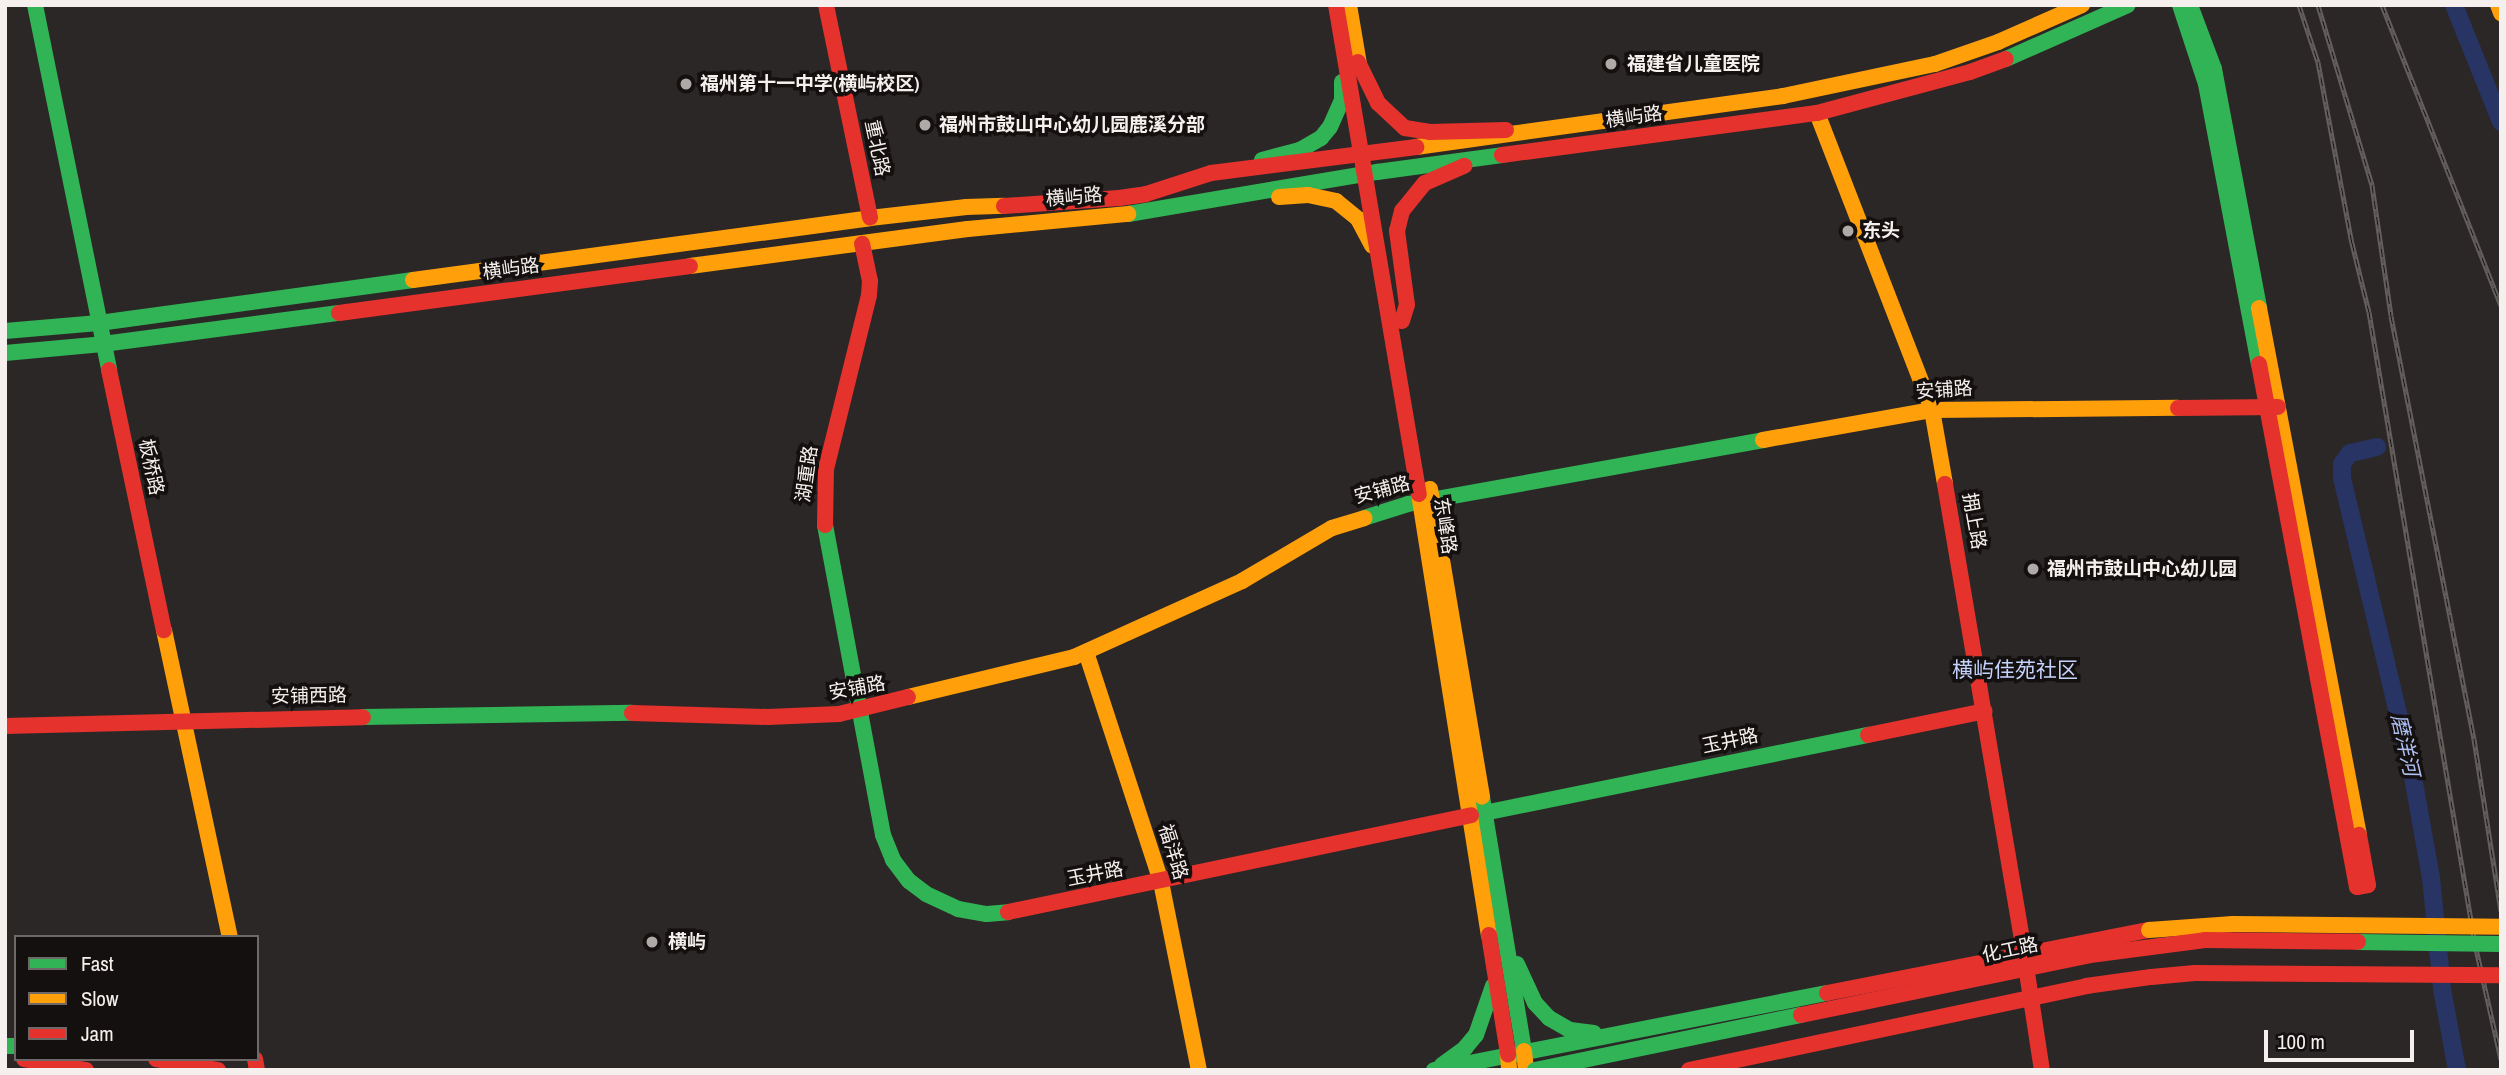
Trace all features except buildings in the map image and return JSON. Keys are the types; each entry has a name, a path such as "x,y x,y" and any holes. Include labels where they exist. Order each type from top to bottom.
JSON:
{"main road":[{"name":"板桥路","path":"35,5 103,344 186,720 230,935"},
{"name":"重北路","path":"826,5 870,218"},
{"name":"东峰路","path":"1335,5 1368,152"},
{"path":"1211,173 1300,150 1321,138 1330,127 1343,95 1334,35 1335,5"},
{"name":"东峰路","path":"1349,5 1385,288 1426,500 1478,814 1496,975 1514,1058"},
{"name":"横屿路","path":"5,331 99,323 870,218 966,207 1052,205 1119,198 1146,194 1211,173 1783,96 1893,75 1998,42 2082,5"},
{"name":"横屿路","path":"5,354 103,344 968,229 1154,211 1371,173 1817,113 1970,72 2031,49 2128,5"},
{"path":"2180,5 2206,84 2273,407 2368,885 2357,887 2273,407 2214,69 2190,5"},
{"path":"2498,5 2501,13"},
{"path":"1358,62 1382,108 1405,128 1430,132 1469,128 1534,130"},
{"name":"拥上路","path":"1817,113 1933,410 2043,1067"},
{"path":"1402,321 1407,304 1396,231 1405,205 1415,192 1433,178 1489,157"},
{"name":"东峰路","path":"1371,173 1402,321 1426,500"},
{"path":"1217,200 1308,195 1336,201 1352,212 1366,232 1385,288"},
{"name":"湖重路","path":"858,712 822,508 826,469 869,295 870,281 862,244"},
{"name":"安铺路","path":"613,712 796,717 858,712 1061,661 1242,581 1332,528 1426,500 1933,410 2273,407"},
{"name":"福洋路","path":"1086,652 1161,882 1199,1070"},
{"name":"玉井路","path":"858,712 886,845 902,874 926,894 958,909 988,914 1012,912 1161,882 1478,814 1985,711"},
{"name":"安铺西路","path":"5,726 613,712"},
{"name":"东峰路","path":"1478,814 1504,929 1514,1058"},
{"path":"1434,1070 1514,1058 1632,1031 2149,930 2233,925 2501,927"},
{"path":"1504,929 1523,980 1535,1003 1549,1018 1580,1032 1632,1031"},
{"name":"化工路","path":"1535,1070 2090,955 2205,940 2501,944"},
{"name":"化工路","path":"1609,1070 2092,970 2206,954 2501,959"},
{"path":"1689,1070 2151,977 2195,973 2501,975"},
{"path":"1434,1070 1453,1058 1475,1035 1489,1004 1496,975"},
{"path":"1514,1058 1527,1070"},
{"path":"35,1061 86,1070"},
{"path":"167,1061 218,1070"}],"waterway":[{"name":"磨洋河","path":"2454,5 2501,122"},
{"name":"磨洋河","path":"2377,447 2350,453 2342,464 2342,478 2413,777 2431,878 2442,989 2457,1070"}],"railway":[{"path":"2299,5 2318,62 2352,243 2369,312 2475,944 2501,1059"},
{"path":"2318,5 2372,185 2391,316 2474,739 2501,911"},
{"path":"2382,5 2501,305"}],"traffic: fast":[{"path":"35,5 109,370"},
{"path":"2006,59 2128,5"},
{"path":"2180,5 2206,84 2259,364"},
{"path":"2190,5 2214,69 2259,308"},
{"path":"1262,160 1300,150 1321,138 1330,127 1342,100 1342,82"},
{"path":"1128,214 1377,172 1502,155"},
{"path":"5,331 99,323 413,280"},
{"path":"5,353 103,344 339,313"},
{"path":"1364,518 1408,504 1763,440"},
{"path":"825,525 883,835 893,860 909,881 926,894 958,909 987,914 1008,912"},
{"path":"363,717 632,713"},
{"path":"1484,813 1868,735"},
{"path":"1482,797 1524,1051"},
{"path":"2358,942 2501,944"},
{"path":"1517,964 1535,1003 1549,1018 1570,1030 1594,1033"},
{"path":"1442,1065 1465,1048 1476,1035 1493,986"},
{"path":"1434,1070 1827,993"},
{"path":"1535,1070 1801,1015"},
{"path":"5,1046 14,1046"}],"traffic: slow":[{"path":"1349,5 1359,64"},
{"path":"1416,147 1783,96 1935,64 1998,42 2082,5"},
{"path":"2498,5 2501,13"},
{"path":"1817,113 1932,410 1945,484"},
{"path":"1279,197 1308,195 1336,201 1358,219 1372,245"},
{"path":"413,280 870,218 966,207 1004,206"},
{"path":"690,266 968,229 1128,214"},
{"path":"2259,308 2359,835"},
{"path":"1763,440 1932,410 2178,408"},
{"path":"1430,489 1482,797"},
{"path":"1419,494 1489,935"},
{"path":"908,697 1074,657 1242,581 1332,528 1364,518"},
{"path":"164,630 230,935"},
{"path":"1086,652 1161,882 1199,1070"},
{"path":"2149,930 2233,924 2501,927"},
{"path":"1524,1051 1526,1070"},
{"path":"1508,1054 1509,1070"}],"traffic: jam":[{"path":"826,5 870,218"},
{"path":"1336,5 1419,494"},
{"path":"1502,155 1817,113 1970,72 2006,59"},
{"path":"1358,62 1378,103 1405,128 1430,132 1506,130"},
{"path":"1004,206 1119,198 1146,194 1211,173 1416,147"},
{"path":"1402,321 1407,305 1397,231 1402,211 1425,183 1464,166"},
{"path":"825,525 826,469 869,295 870,281 862,244"},
{"path":"339,313 690,266"},
{"path":"2259,364 2357,887 2368,885 2359,835"},
{"path":"109,370 164,630"},
{"path":"2178,408 2278,407"},
{"path":"1945,484 2024,953"},
{"path":"632,713 768,717 839,714 908,697"},
{"path":"1868,735 1985,711"},
{"path":"5,726 363,717"},
{"path":"1008,912 1471,815"},
{"path":"1827,993 2149,930"},
{"path":"1489,935 1508,1054"},
{"path":"1801,1015 2090,955 2205,940 2358,942"},
{"path":"2024,953 2042,1070"},
{"path":"2151,977 2195,973 2501,975"},
{"path":"1689,1070 2086,986 2151,977"},
{"path":"35,1061 86,1070"},
{"path":"167,1061 218,1070"},
{"path":"255,1061 257,1070"}],"place":[{"name":"福建省儿童医院","path":"1611,64"},
{"name":"福州第十一中学(横屿校区)","path":"686,84"},
{"name":"福州市鼓山中心幼儿园鹿溪分部","path":"925,125"},
{"name":"东头","path":"1848,231"},
{"name":"福州市鼓山中心幼儿园","path":"2033,569"},
{"name":"横屿","path":"652,942"}],"district":[{"name":"横屿佳苑社区","path":"2015,670"}]}
